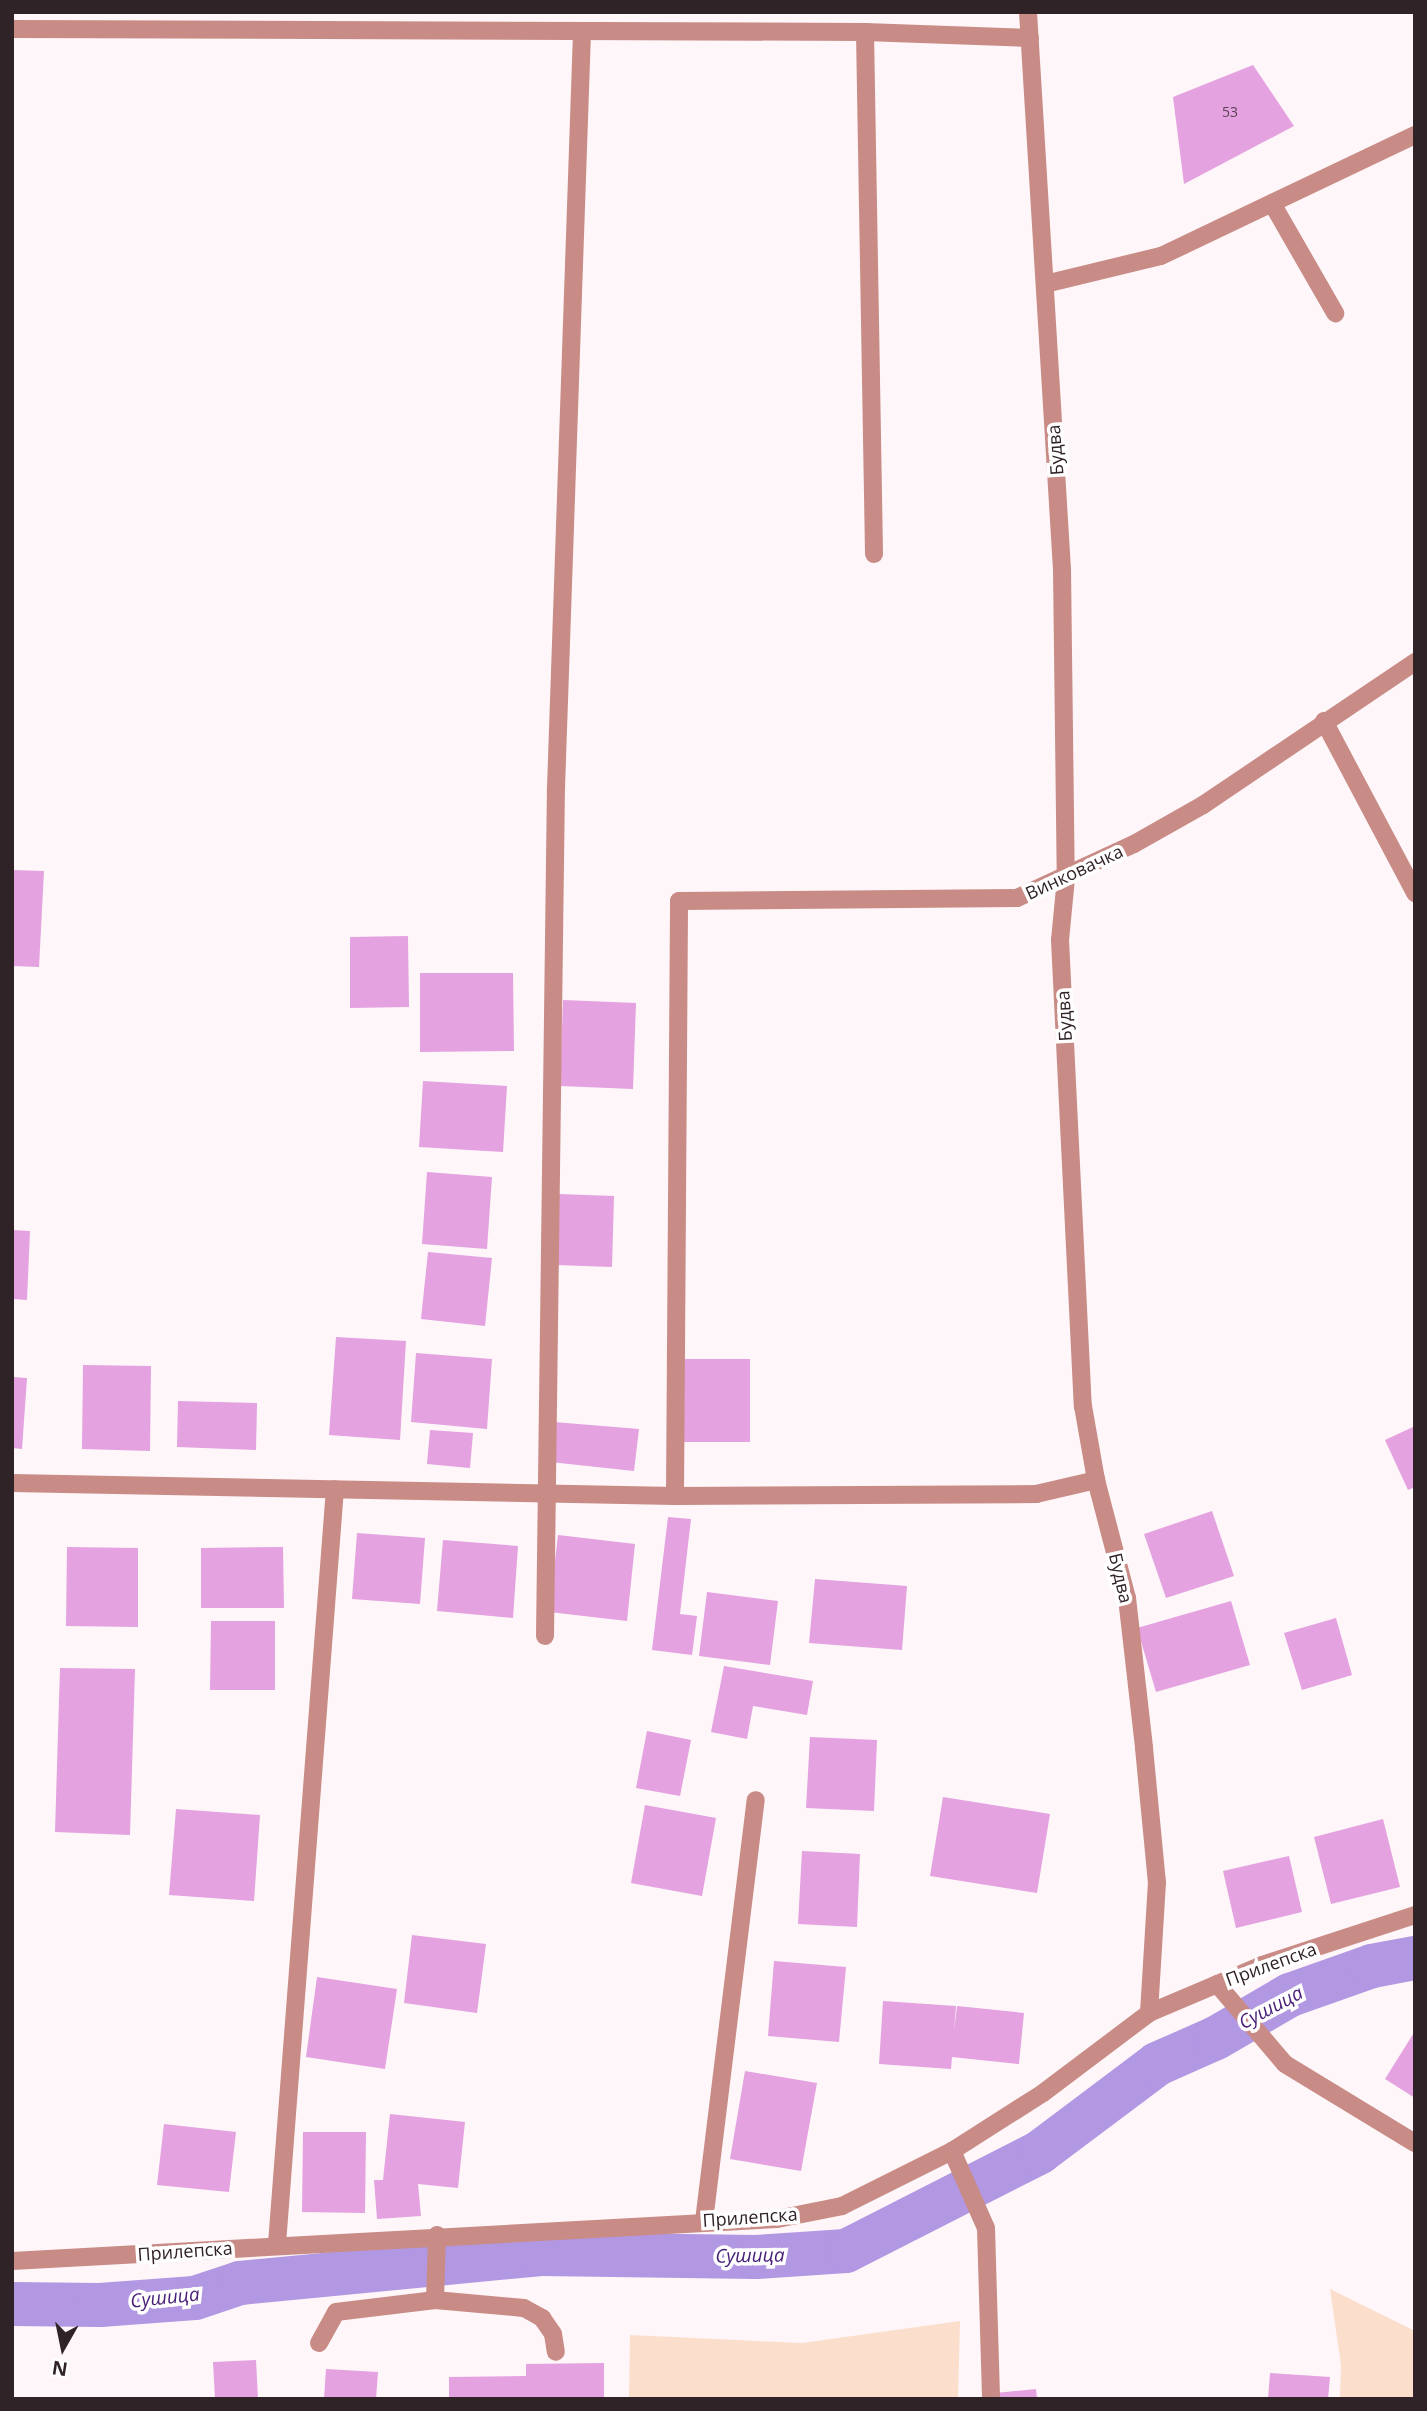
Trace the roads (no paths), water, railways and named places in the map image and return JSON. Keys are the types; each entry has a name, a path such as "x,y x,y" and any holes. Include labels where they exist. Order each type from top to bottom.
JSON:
{"street":[{"name":"Будва","path":"1028,12 1062,569 1066,878 1060,940 1083,1406 1096,1480 1127,1598 1146,1761 1157,1882 1149,2013"},
{"path":"12,29 865,32 1030,38"},
{"path":"545,1636 556,788 582,31"},
{"path":"865,32 874,554"},
{"path":"1045,284 1161,256 1273,205 1415,135"},
{"path":"1273,205 1335,313"},
{"name":"Винковачка","path":"675,1496 679,901 1017,898 1066,878 1203,805 1415,662"},
{"path":"1324,721 1415,893"},
{"path":"12,1483 546,1490 675,1496 1035,1494 1096,1480"},
{"path":"277,2244 335,1489"},
{"path":"704,2221 756,1800"},
{"name":"Прилепска","path":"12,2262 277,2244 438,2244 704,2221 777,2219 842,2206 952,2151 1043,2092 1149,2013 1217,1984 1415,1915"},
{"path":"1217,1984 1258,2038 1285,2064 1415,2143"},
{"path":"952,2151 986,2228 991,2399"},
{"path":"435,2294 438,2244"},
{"path":"319,2343 337,2312 435,2294 524,2308 542,2318 553,2334 556,2351"}],"waterway":[{"name":"Сушица","path":"12,2304 100,2305 195,2298 240,2283 541,2254 756,2257 846,2251 1040,2152 1157,2064 1216,2038 1290,1995 1372,1966 1415,1958"}]}
